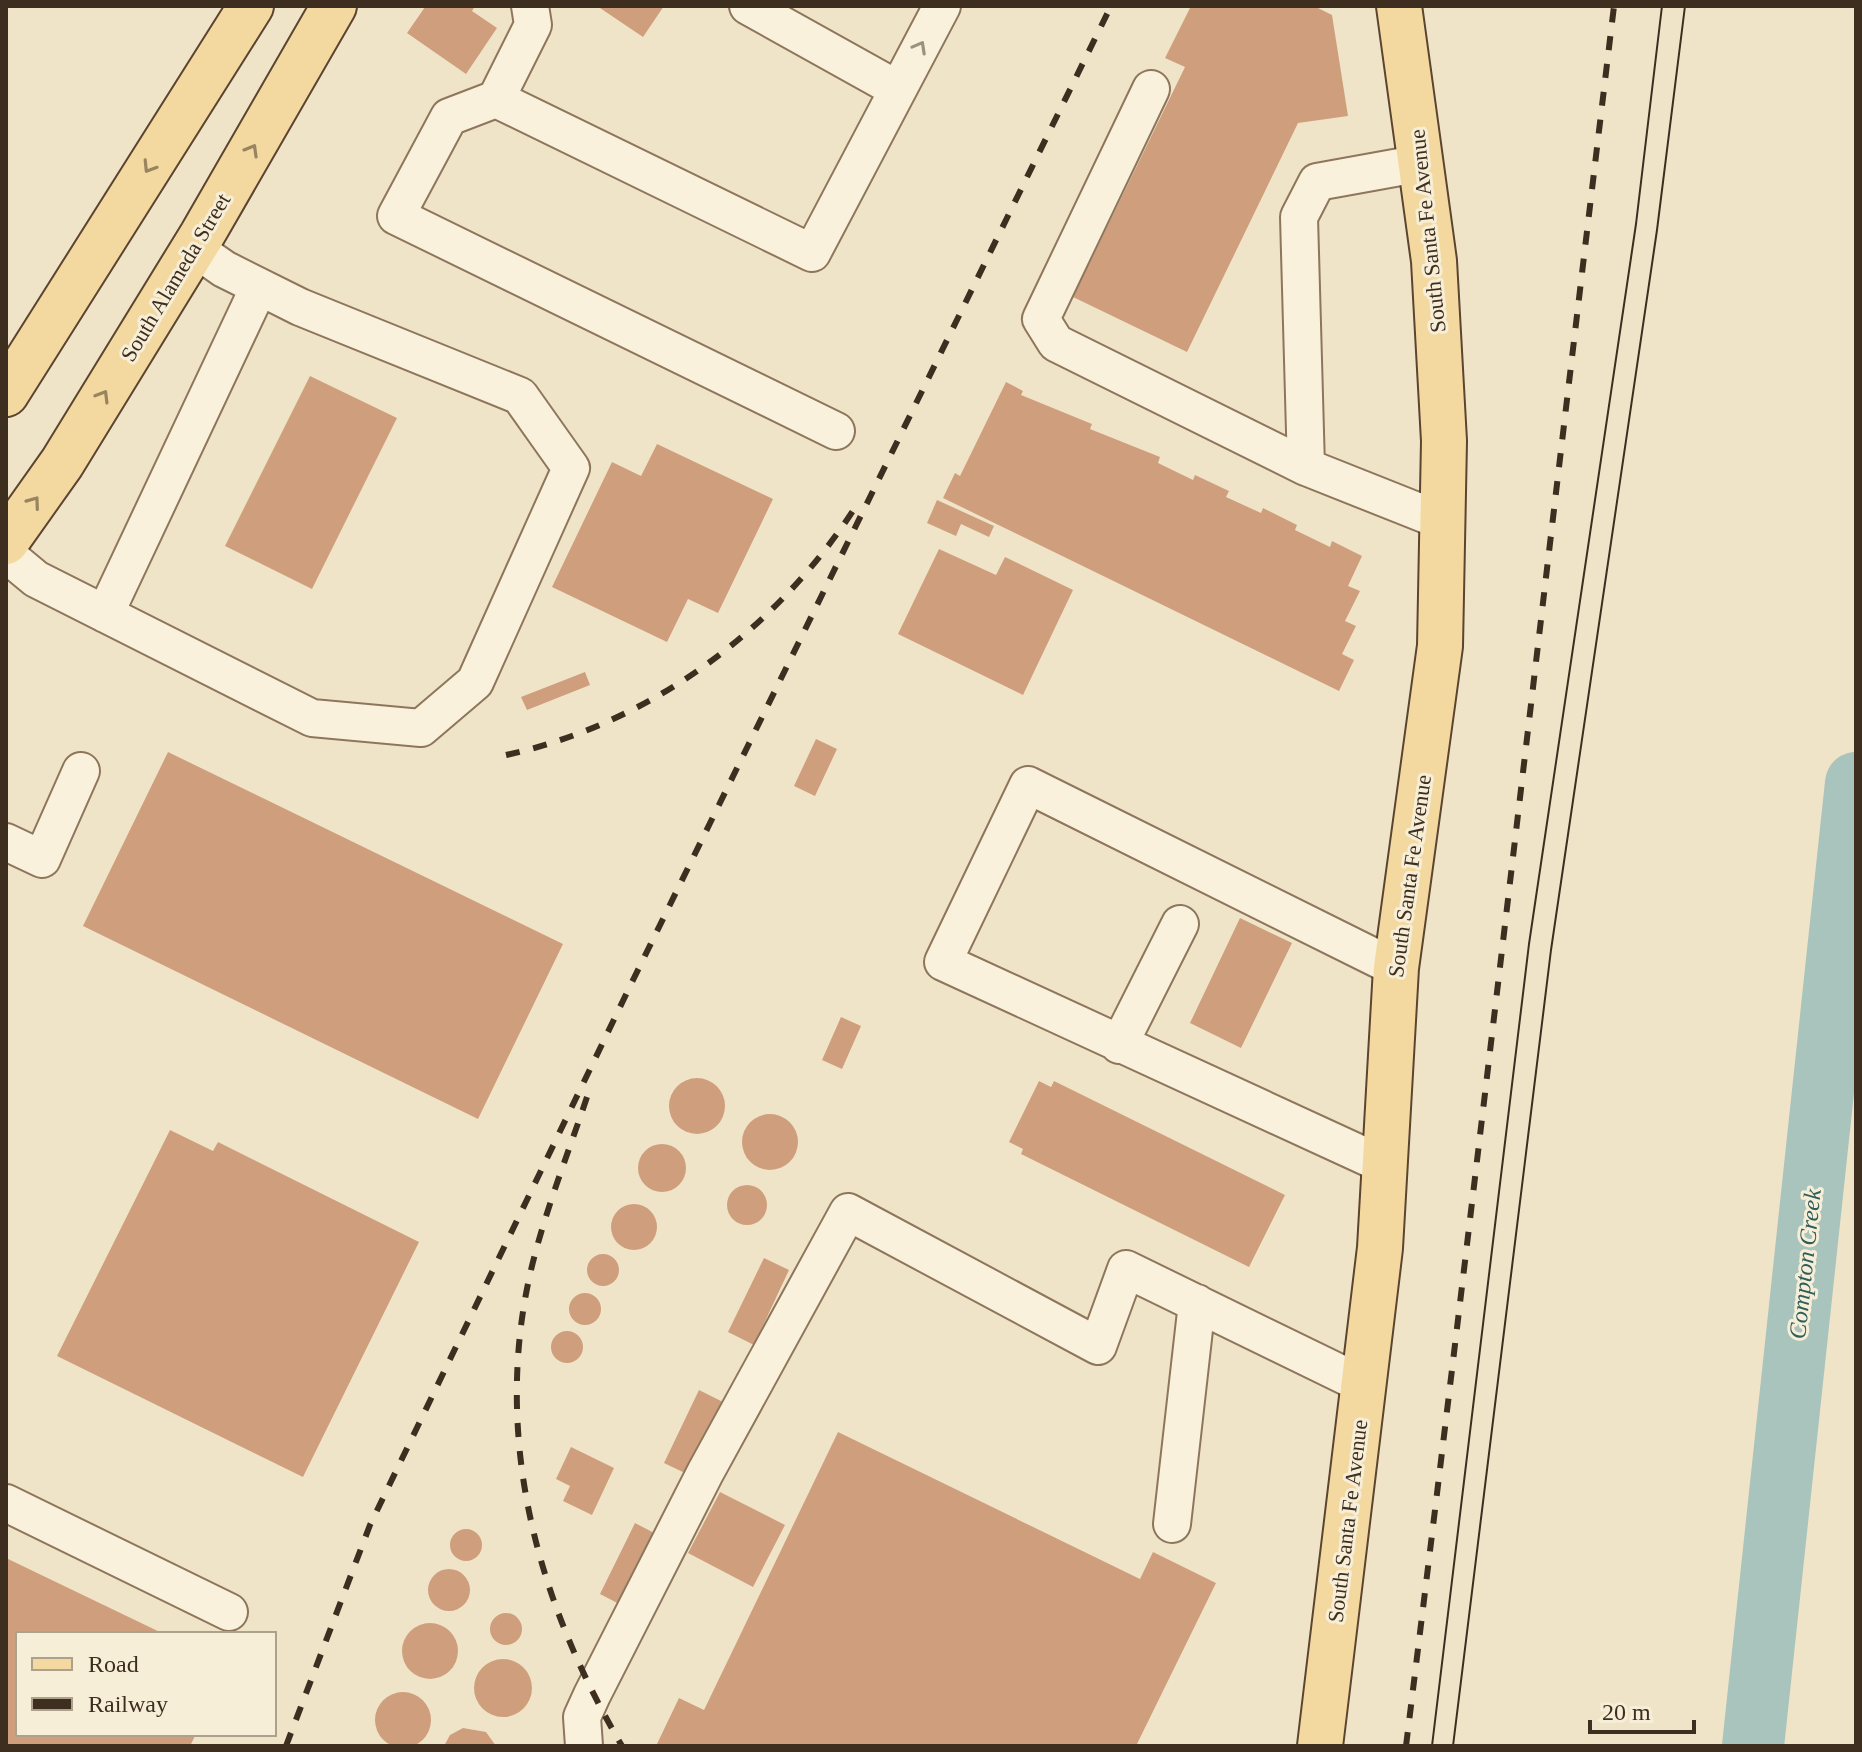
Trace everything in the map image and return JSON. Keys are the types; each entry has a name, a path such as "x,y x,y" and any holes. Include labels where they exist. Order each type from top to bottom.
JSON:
{"main road":[{"path":"6,394 251,6"},
{"name":"South Alameda Street","path":"6,542 62,463 194,248 334,6"},
{"path":"308,54 344,6"},
{"name":"South Santa Fe Avenue","path":"1320,1746 1380,1248 1382,1164 1396,968 1440,646 1444,441 1434,261 1399,6"}],"lane":[{"path":"748,6 897,89"},
{"path":"496,99 812,253 942,6"},
{"path":"532,15 496,99 449,117 396,216 836,431"},
{"path":"1151,89 1041,319 1056,343 1306,467 1442,521"},
{"path":"1306,467 1299,217 1317,182 1422,163"},
{"path":"6,554 36,579 312,718 421,728 475,682 571,468 520,396 259,287 224,269 194,248"},
{"path":"105,614 259,287"},
{"path":"6,842 42,859 81,771"},
{"path":"1382,1164 943,962 1028,785 1396,968"},
{"path":"1119,1045 1180,924"},
{"path":"584,1746 582,1717 592,1695 705,1473 848,1212 1098,1346 1126,1269 1364,1385"},
{"path":"1172,1524 1197,1303"},
{"path":"6,1503 229,1612"}],"building":[{"path":"475,6 472,11 497,28 466,74 407,33 425,7"},
{"path":"597,6 664,6 643,37"},
{"path":"1191,6 1314,6 1332,15 1348,116 1298,123 1187,352 1073,297 1185,67 1165,58"},
{"path":"310,376 397,418 312,589 225,546"},
{"path":"1006,382 1023,391 1021,395 1092,424 1090,429 1160,457 1158,463 1193,480 1195,475 1229,491 1226,497 1261,513 1263,508 1297,525 1295,530 1330,547 1332,541 1362,556 1348,586 1360,591 1345,621 1356,626 1342,654 1354,660 1339,691 943,498 955,473 960,476"},
{"path":"657,444 773,499 718,613 688,599 667,642 552,587 612,462 641,476"},
{"path":"937,500 994,526 989,537 961,524 956,536 927,523"},
{"path":"939,549 996,575 1005,557 1073,590 1023,695 898,634"},
{"path":"585,672 590,685 527,710 521,697"},
{"path":"816,739 837,749 815,796 794,786"},
{"path":"168,752 563,944 478,1119 83,926"},
{"path":"1240,918 1292,943 1241,1048 1190,1023"},
{"path":"841,1017 861,1026 842,1069 822,1060"},
{"path":"697,1078 717,1086 725,1106 717,1126 697,1134 677,1126 669,1106 677,1086"},
{"path":"1039,1081 1051,1087 1054,1081 1285,1195 1249,1267 1021,1154 1023,1149 1009,1142"},
{"path":"770,1114 790,1122 798,1142 790,1162 770,1170 750,1162 742,1142 750,1122"},
{"path":"170,1130 213,1151 218,1142 419,1242 303,1477 57,1356"},
{"path":"662,1144 679,1151 686,1168 679,1185 662,1192 645,1185 638,1168 645,1151"},
{"path":"747,1185 761,1191 767,1205 761,1219 747,1225 733,1219 727,1205 733,1191"},
{"path":"634,1204 650,1211 657,1227 650,1243 634,1250 618,1243 611,1227 618,1211"},
{"path":"603,1254 614,1259 619,1270 614,1281 603,1286 592,1281 587,1270 592,1259"},
{"path":"764,1258 789,1270 754,1345 728,1332"},
{"path":"585,1293 596,1298 601,1309 596,1320 585,1325 574,1320 569,1309 574,1298"},
{"path":"567,1331 578,1336 583,1347 578,1358 567,1363 556,1358 551,1347 556,1336"},
{"path":"699,1390 725,1403 689,1475 664,1463"},
{"path":"838,1432 1140,1579 1153,1552 1216,1583 1136,1746 656,1746 679,1698 704,1710"},
{"path":"571,1447 614,1468 592,1515 563,1501 570,1486 556,1479"},
{"path":"720,1492 785,1525 753,1587 688,1553"},
{"path":"635,1523 660,1536 625,1607 600,1594"},
{"path":"466,1529 477,1534 482,1545 477,1556 466,1561 455,1556 450,1545 455,1534"},
{"path":"6,1558 160,1632 16,1632 16,1736 195,1736 190,1746 6,1746"},
{"path":"449,1569 464,1575 470,1590 464,1605 449,1611 434,1605 428,1590 434,1575"},
{"path":"506,1613 518,1617 522,1629 518,1641 506,1645 494,1641 490,1629 494,1617"},
{"path":"430,1623 450,1631 458,1651 450,1671 430,1679 410,1671 402,1651 410,1631"},
{"path":"503,1659 524,1667 532,1688 524,1709 503,1717 482,1709 474,1688 482,1667"},
{"path":"403,1692 423,1700 431,1720 423,1740 403,1748 383,1740 375,1720 383,1700"},
{"path":"463,1728 486,1732 496,1746 444,1746 450,1735"}],"waterway":[{"name":"Compton Creek","path":"1753,1746 1856,783"}],"tram line":[{"path":"1432,1746 1529,944 1636,224 1662,6"},
{"path":"1453,1746 1551,950 1657,230 1685,6"}],"railway":[{"path":"286,1746 370,1525 634,978 1111,6"},
{"path":"1406,1746 1614,6"},
{"path":"506,755 560,740 611,720 707,664 750,630 790,591 826,549 858,503"},
{"path":"587,1097 531,1270 520,1332 517,1394 520,1456 530,1516 566,1634 622,1746"}]}
